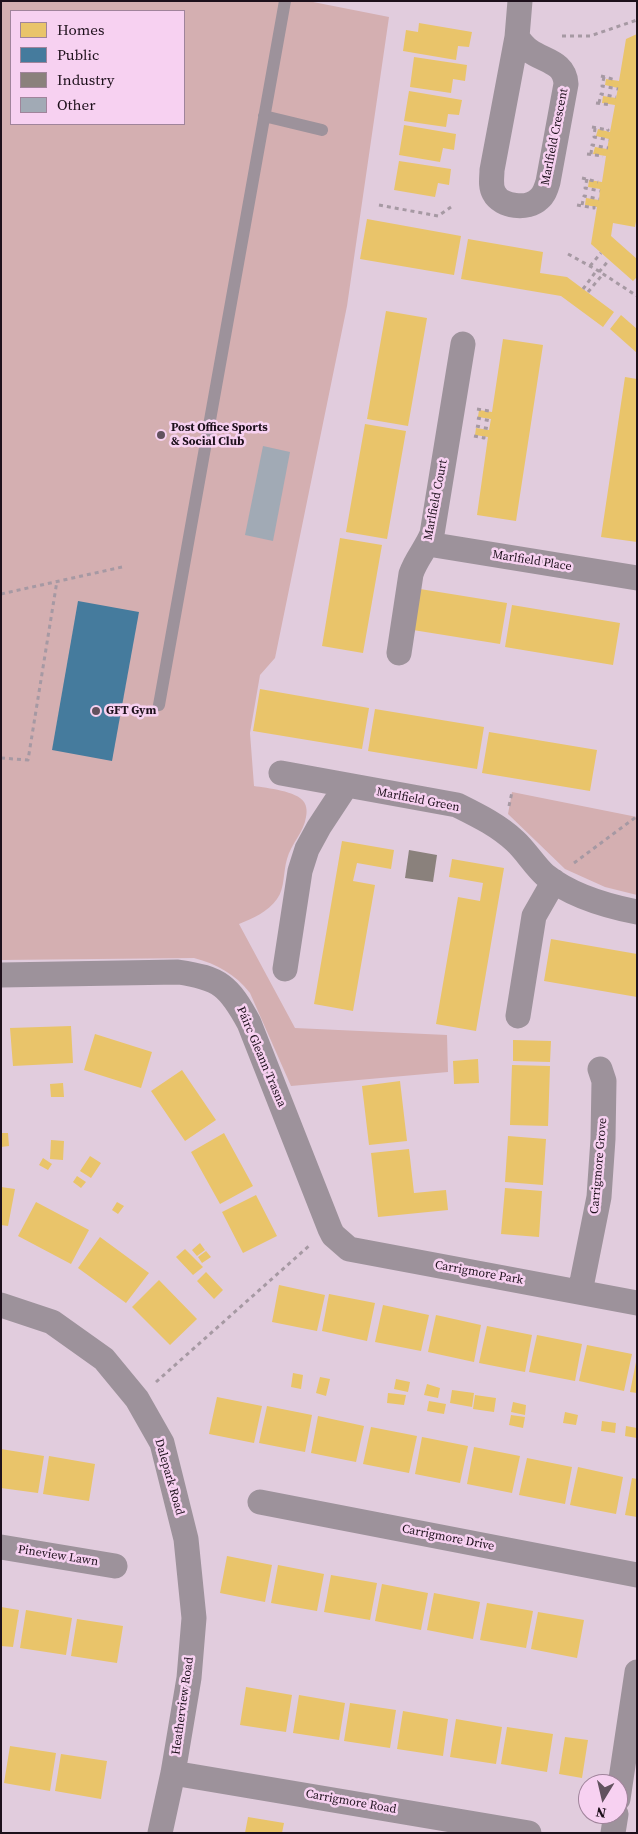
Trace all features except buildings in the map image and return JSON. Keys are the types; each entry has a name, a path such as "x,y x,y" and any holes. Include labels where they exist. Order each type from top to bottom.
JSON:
{"street":[{"name":"Marlfield Crescent","path":"517,37 524,47 532,53 546,58 561,69 566,84 548,182 544,194 538,201 528,205 514,205 504,202 493,192 491,183 517,37 520,1"},
{"name":"Marlfield Court","path":"398,653 411,574 417,558 428,544 432,534 463,344"},
{"name":"Marlfield Place","path":"428,544 637,578"},
{"name":"Marlfield Green","path":"282,773 457,805 480,816 515,841 545,875 554,881 579,895 637,912"},
{"path":"285,969 300,871 307,849 346,786"},
{"path":"518,1016 534,916 554,881"},
{"name":"Páirc Gleann Trasna","path":"1,975 178,972 201,976 218,983 236,1000 249,1024 321,1236"},
{"name":"Carrigmore Grove","path":"580,1292 598,1204 601,1173 604,1081 600,1069"},
{"name":"Carrigmore Park","path":"321,1236 334,1235 349,1249 637,1302"},
{"name":"Dalepark Road","path":"1,1305 52,1322 104,1359 137,1399 162,1443 186,1539 190,1579"},
{"name":"Carrigmore Drive","path":"260,1502 637,1575"},
{"name":"Pineview Lawn","path":"1,1547 115,1566"},
{"name":"Heatherview Road","path":"160,1833 173,1773 190,1669 194,1618 190,1579"},
{"path":"622,1774 637,1672"},
{"name":"Carrigmore Road","path":"173,1773 530,1833"}],"lane":[{"path":"159,705 285,1"},
{"path":"264,116 322,130"}],"path":[{"path":"557,36 590,36 637,20"},
{"path":"616,80 603,77 602,86 618,89"},
{"path":"611,105 598,103 601,94 616,97"},
{"path":"607,131 594,128 594,137 609,140"},
{"path":"603,156 589,154 592,145 608,148"},
{"path":"598,182 584,178 585,188 600,191"},
{"path":"594,206 594,208 580,205 584,196 599,199"},
{"path":"379,205 438,216 451,207"},
{"path":"590,266 601,253"},
{"path":"568,254 637,296"},
{"path":"588,292 609,260"},
{"path":"583,288 600,272"},
{"path":"489,412 489,410 477,409 475,418 491,421"},
{"path":"474,426 490,429"},
{"path":"472,435 484,436"},
{"path":"1,594 122,566"},
{"path":"1,758 28,760 57,581"},
{"path":"573,863 636,817"},
{"path":"137,1399 321,1236"}],"shaded area":[{"name":"Post Office Sports & Social Club","path":"1,1 308,1 389,17 347,306 275,658 260,675 250,733 254,786 281,791 300,798 305,804 305,822 289,854 280,895 265,911 239,924 295,1028 447,1035 448,1072 291,1086 250,993 232,975 210,963 194,958 1,960"},
{"path":"512,792 637,817 637,895 605,887 565,869 508,814"}],"place":[{"name":"Post Office Sports & Social Club","path":"161,435"},
{"name":"GFT Gym","path":"96,711"}]}
